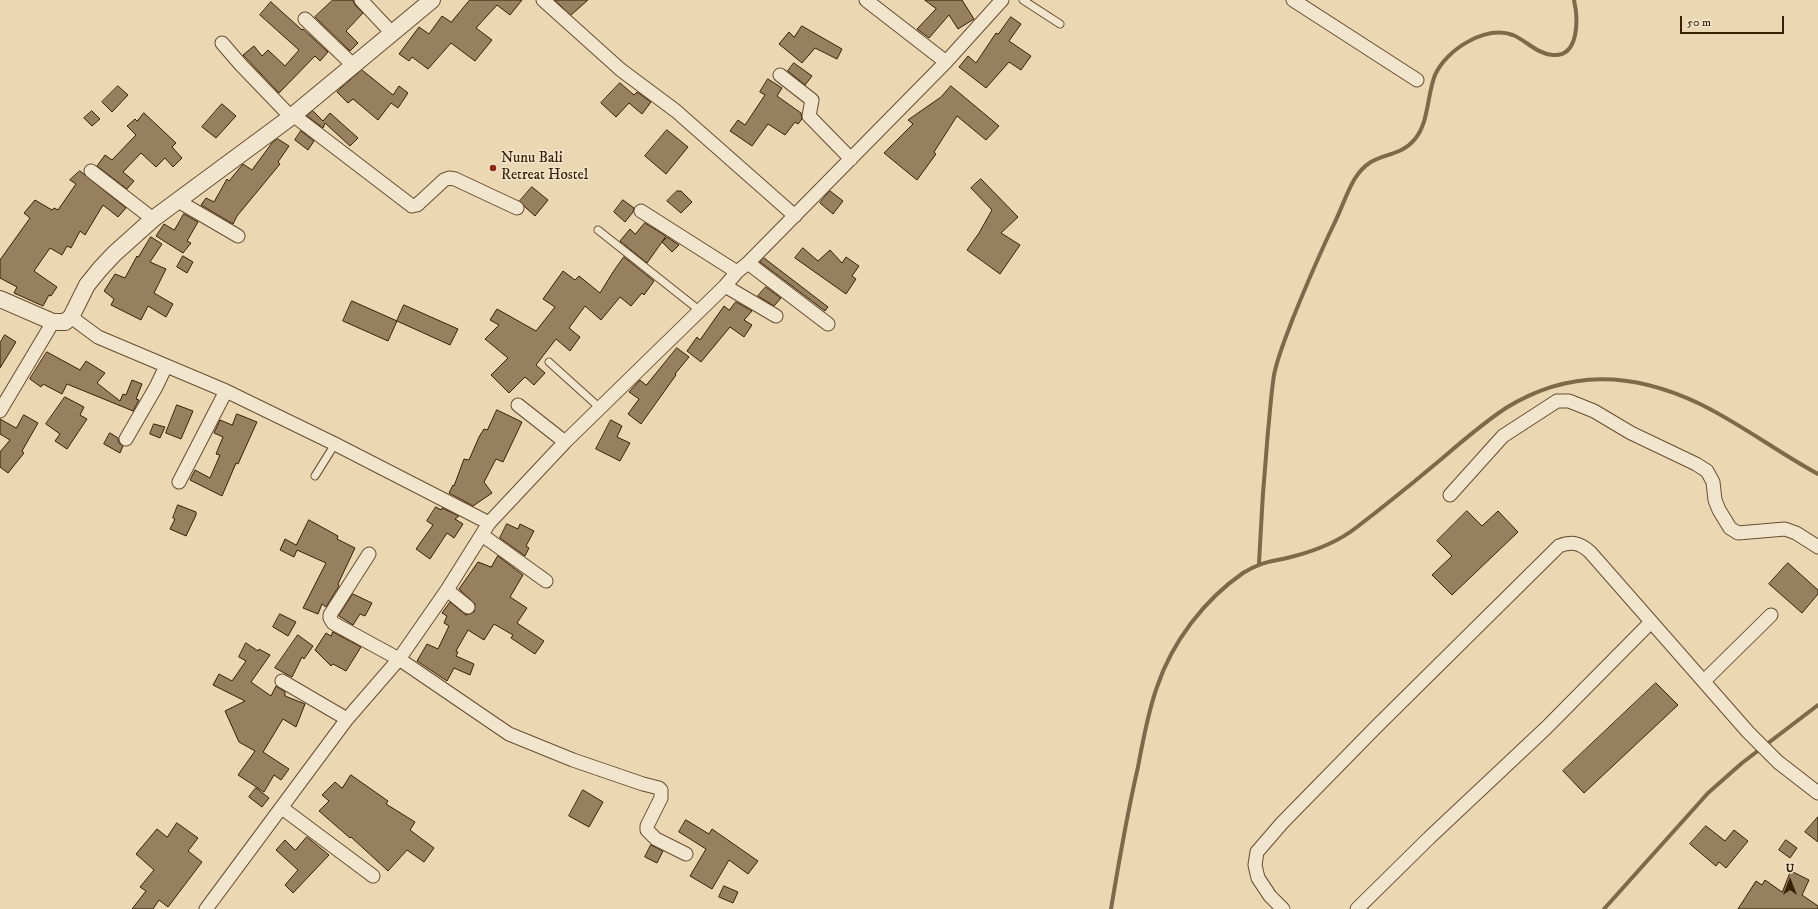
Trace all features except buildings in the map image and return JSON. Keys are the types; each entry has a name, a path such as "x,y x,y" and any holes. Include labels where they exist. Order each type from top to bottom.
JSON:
{"street":[{"path":"361,0 391,32"},
{"path":"0,299 53,322 65,322 71,317 87,285 100,269 153,219 292,116 391,32 432,0"},
{"path":"543,0 621,70 676,112 795,216"},
{"path":"866,0 946,62"},
{"path":"206,909 347,719 399,659 447,590 489,524 565,442 737,272 748,263 946,62 1002,0"},
{"path":"1293,0 1417,80"},
{"path":"305,19 353,65"},
{"path":"222,43 240,65 292,116 412,206 416,205 444,180 449,178 455,179 518,208"},
{"path":"780,75 812,100 809,116 852,158"},
{"path":"91,171 153,219"},
{"path":"178,201 238,236"},
{"path":"641,211 737,272"},
{"path":"748,263 828,324"},
{"path":"724,286 776,316"},
{"path":"71,317 98,337 226,391 335,444 489,524"},
{"path":"0,412 53,322"},
{"path":"126,439 156,387 166,366"},
{"path":"179,482 226,391"},
{"path":"1450,496 1503,436 1557,401 1569,401 1594,411 1631,433 1696,464 1707,471 1713,482 1715,500 1719,510 1730,528 1738,533 1785,529 1796,533 1818,547"},
{"path":"518,405 565,442"},
{"path":"482,535 546,581"},
{"path":"1283,909 1270,896 1258,878 1255,865 1257,852 1282,823 1376,727 1559,546 1567,543 1575,543 1583,546 1748,732 1778,762 1818,793"},
{"path":"369,554 330,615 332,623 399,659 509,734 573,760 659,788 661,790 661,798 647,826 647,830 656,839 686,854"},
{"path":"447,590 468,607"},
{"path":"1704,681 1771,616"},
{"path":"1357,909 1429,838 1546,728 1651,622"},
{"path":"282,681 347,719"},
{"path":"282,808 373,876"}],"lane":[{"path":"1023,0 1060,24"},
{"path":"598,230 699,310"},
{"path":"548,362 600,408"},
{"path":"315,476 335,444"}],"waterway":[{"path":"1259,563 1274,375 1282,346 1293,318 1323,247 1354,180 1361,170 1369,163 1400,151 1415,139 1423,125 1435,75 1440,66 1457,49 1479,37 1502,33 1513,35 1537,50 1547,54 1562,54 1568,50 1573,43 1575,35 1576,16 1574,0"},
{"path":"1111,909 1120,855 1151,706 1163,670 1171,654 1191,623 1215,596 1243,573 1267,562 1291,557 1317,549 1334,542 1350,532 1506,408 1530,395 1553,386 1577,381 1601,379 1649,385 1673,393 1714,411 1818,474"},
{"path":"1604,909 1708,793 1742,763 1818,705"}],"place":[{"name":"Nunu Bali Retreat Hostel","path":"493,168"}]}
